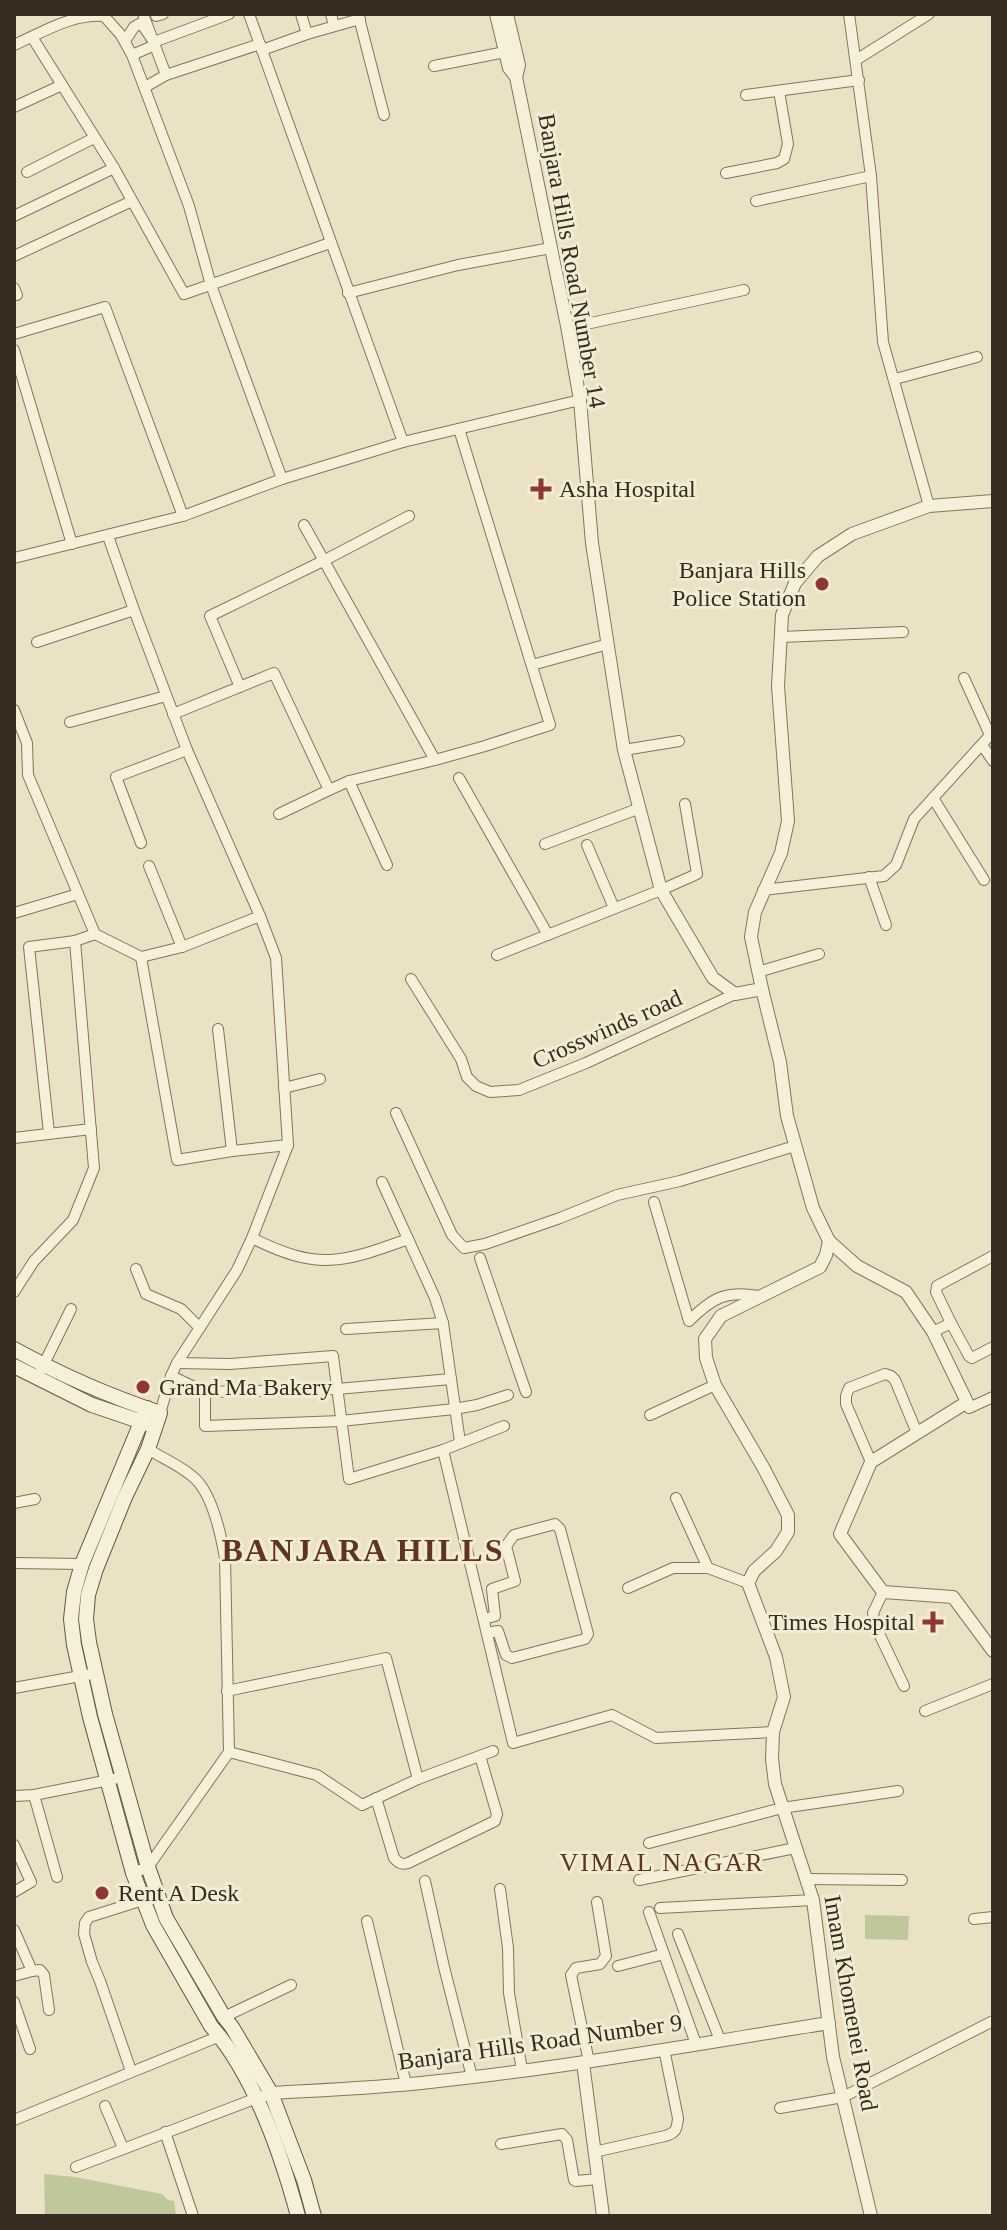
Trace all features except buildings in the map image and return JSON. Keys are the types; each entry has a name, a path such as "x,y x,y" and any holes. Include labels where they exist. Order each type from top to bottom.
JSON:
{"main road":[{"path":"14,1349 40,1372"},
{"path":"14,1366 98,1391 151,1417"},
{"path":"151,1417 148,1449 125,1497 88,1595 89,1675 133,1873 143,1900 153,1925 211,2026 257,2098 298,2216"},
{"path":"89,1675 74,1645 71,1619 74,1592 82,1564 151,1417"},
{"path":"114,1779 166,1918 271,2093 304,2180 314,2216"}],"street":[{"path":"14,45 86,14 104,16 125,41 189,206 211,285 282,479"},
{"path":"143,14 166,75"},
{"path":"132,55 229,14"},
{"path":"249,14 403,442"},
{"path":"301,14 307,34"},
{"path":"331,14 334,26"},
{"name":"Banjara Hills Road Number 14","path":"496,14 509,68 516,77"},
{"name":"Banjara Hills Road Number 14","path":"507,14 519,65 516,77 580,400 592,543 624,750 661,890 713,978 735,994"},
{"path":"849,14 871,176 883,342 929,506"},
{"path":"856,60 929,14"},
{"path":"145,87 166,75 359,17 384,115"},
{"path":"125,41 134,27 141,23 154,44"},
{"path":"32,37 114,168 184,294 330,243"},
{"path":"434,66 505,52"},
{"path":"746,95 859,80"},
{"path":"14,107 62,85"},
{"path":"726,173 784,159 788,144 779,91"},
{"path":"27,172 94,138"},
{"path":"14,216 114,168"},
{"path":"756,201 871,176"},
{"path":"14,256 132,201"},
{"path":"348,293 458,265 551,248"},
{"path":"567,326 744,290"},
{"path":"14,334 105,307 183,516"},
{"path":"14,350 72,544"},
{"path":"895,379 977,357"},
{"path":"14,558 183,516 282,479 403,442 580,400"},
{"path":"279,814 349,781 435,760 550,725 459,429"},
{"path":"993,501 939,503 852,534 818,556 795,583 782,615 778,686 788,821 781,853 755,912 751,937 780,1062 787,1116 813,1208 829,1241 857,1266 906,1292 933,1332 967,1402 871,1462 840,1534 883,1592 953,1597 993,1651"},
{"path":"240,687 210,616 409,516"},
{"path":"304,525 435,760"},
{"path":"108,536 187,750 276,958 288,1145 237,1270 177,1363 151,1417"},
{"path":"37,642 134,610"},
{"path":"781,637 903,632"},
{"path":"532,665 608,644"},
{"path":"173,714 274,673 329,790"},
{"path":"763,890 884,876 896,865 914,819 992,734 964,678"},
{"path":"70,722 166,696"},
{"path":"14,710 27,743 28,775 95,934 141,957 182,947 260,916"},
{"path":"624,750 679,741"},
{"path":"982,745 993,761"},
{"path":"141,843 116,777 187,750"},
{"path":"459,778 548,935"},
{"path":"349,781 387,865"},
{"path":"933,798 984,880"},
{"path":"497,955 697,874 685,804"},
{"path":"545,844 640,808"},
{"path":"587,845 614,908"},
{"path":"149,866 182,947"},
{"path":"869,877 886,925"},
{"path":"14,913 78,894"},
{"path":"49,1133 29,947 75,941 95,934"},
{"path":"14,1292 34,1261 73,1220 94,1168 75,941"},
{"path":"758,972 819,954"},
{"path":"141,957 177,1160 288,1145"},
{"name":"Crosswinds road","path":"411,979 461,1059 467,1077 476,1086 490,1092 519,1090 533,1085 735,994"},
{"path":"735,994 762,989"},
{"path":"218,1029 232,1151"},
{"path":"284,1088 320,1079"},
{"path":"396,1113 452,1235 464,1248 485,1244 617,1195 680,1181 795,1146"},
{"path":"14,1138 91,1129"},
{"path":"382,1182 435,1298 443,1323 460,1442"},
{"path":"654,1202 689,1321 705,1307 730,1294 758,1296"},
{"path":"252,1238 297,1258 324,1261 357,1258 408,1239"},
{"path":"628,1588 673,1568 708,1568 748,1583 754,1571 776,1551 788,1532 788,1515 715,1385 706,1358 705,1339 721,1316 820,1267 829,1241"},
{"path":"993,1256 937,1286 936,1292 969,1356 972,1358 993,1347"},
{"path":"480,1258 526,1392"},
{"path":"136,1269 146,1294 181,1309 200,1328"},
{"path":"40,1372 71,1309"},
{"path":"346,1329 443,1323"},
{"path":"933,1332 951,1323"},
{"path":"177,1363 230,1364 333,1356 349,1479 443,1450 504,1426"},
{"path":"871,1462 846,1404 849,1388 885,1374 891,1376 917,1433"},
{"path":"171,1376 205,1392 337,1389 451,1379"},
{"path":"650,1415 715,1385"},
{"path":"205,1392 205,1426 341,1421 454,1409 508,1395"},
{"path":"969,1408 993,1397"},
{"path":"133,1873 148,1867 229,1752 222,1539 202,1486 194,1476 148,1449"},
{"path":"443,1450 513,1743 612,1715 656,1738 773,1732"},
{"path":"676,1498 708,1568"},
{"path":"14,1503 35,1499"},
{"path":"484,1619 495,1616 492,1589 515,1581 506,1546 514,1535 555,1524 560,1529 588,1634 585,1639 512,1658 506,1655 498,1631 487,1633"},
{"path":"14,1563 82,1564"},
{"name":"Imam Khomenei Road","path":"748,1583 776,1657 784,1697 773,1732 775,1784 813,1900 833,2057 871,2216"},
{"path":"883,1592 873,1613 875,1625 904,1686"},
{"path":"227,1691 386,1658 418,1779"},
{"path":"14,1688 89,1675"},
{"path":"925,1711 993,1684"},
{"path":"229,1752 317,1775 362,1805 418,1779 493,1751"},
{"path":"376,1798 394,1858 398,1863 408,1863 495,1821 497,1814 480,1756"},
{"path":"14,1795 34,1795 114,1779"},
{"path":"649,1843 782,1808 898,1791"},
{"path":"34,1795 57,1877"},
{"path":"14,1845 31,1882 14,1892"},
{"path":"639,1880 795,1848"},
{"path":"807,1879 902,1880"},
{"path":"425,1881 472,2077"},
{"path":"500,1889 508,1948 509,1993 522,2070"},
{"path":"131,2071 84,1934 89,1917 143,1900"},
{"path":"660,1908 813,1900"},
{"path":"597,1902 606,1956 600,1964 576,1968 571,1975 586,2062 603,2216"},
{"path":"649,1912 696,2044"},
{"path":"974,1919 993,1917"},
{"path":"367,1921 406,2084"},
{"path":"14,1930 32,1971"},
{"path":"678,1934 720,2040"},
{"path":"618,1966 664,1954"},
{"path":"14,1976 40,1970 44,1975 49,2010"},
{"path":"224,2017 291,1985"},
{"path":"14,2002 30,2049"},
{"path":"780,2108 843,2097 993,2021"},
{"name":"Banjara Hills Road Number 9","path":"257,2098 271,2093 472,2077 829,2023"},
{"path":"14,2120 220,2036"},
{"path":"594,2152 673,2134 678,2118 664,2049"},
{"path":"76,2167 257,2098"},
{"path":"105,2106 123,2148"},
{"path":"165,2132 193,2216"},
{"path":"501,2144 562,2134 567,2140 574,2180 598,2179"}],"green space":[{"path":"865,1915 909,1916 908,1940 865,1939"},
{"path":"44,2174 162,2194 174,2201 176,2216 45,2216"}],"place":[{"name":"Asha Hospital","path":"541,489"},
{"name":"Banjara Hills Police Station","path":"822,584"},
{"name":"Grand Ma Bakery","path":"143,1387"},
{"name":"Times Hospital","path":"933,1622"},
{"name":"Rent A Desk","path":"102,1893"}],"district":[{"name":"BANJARA HILLS","path":"363,1550"},
{"name":"VIMAL NAGAR","path":"662,1862"}]}
